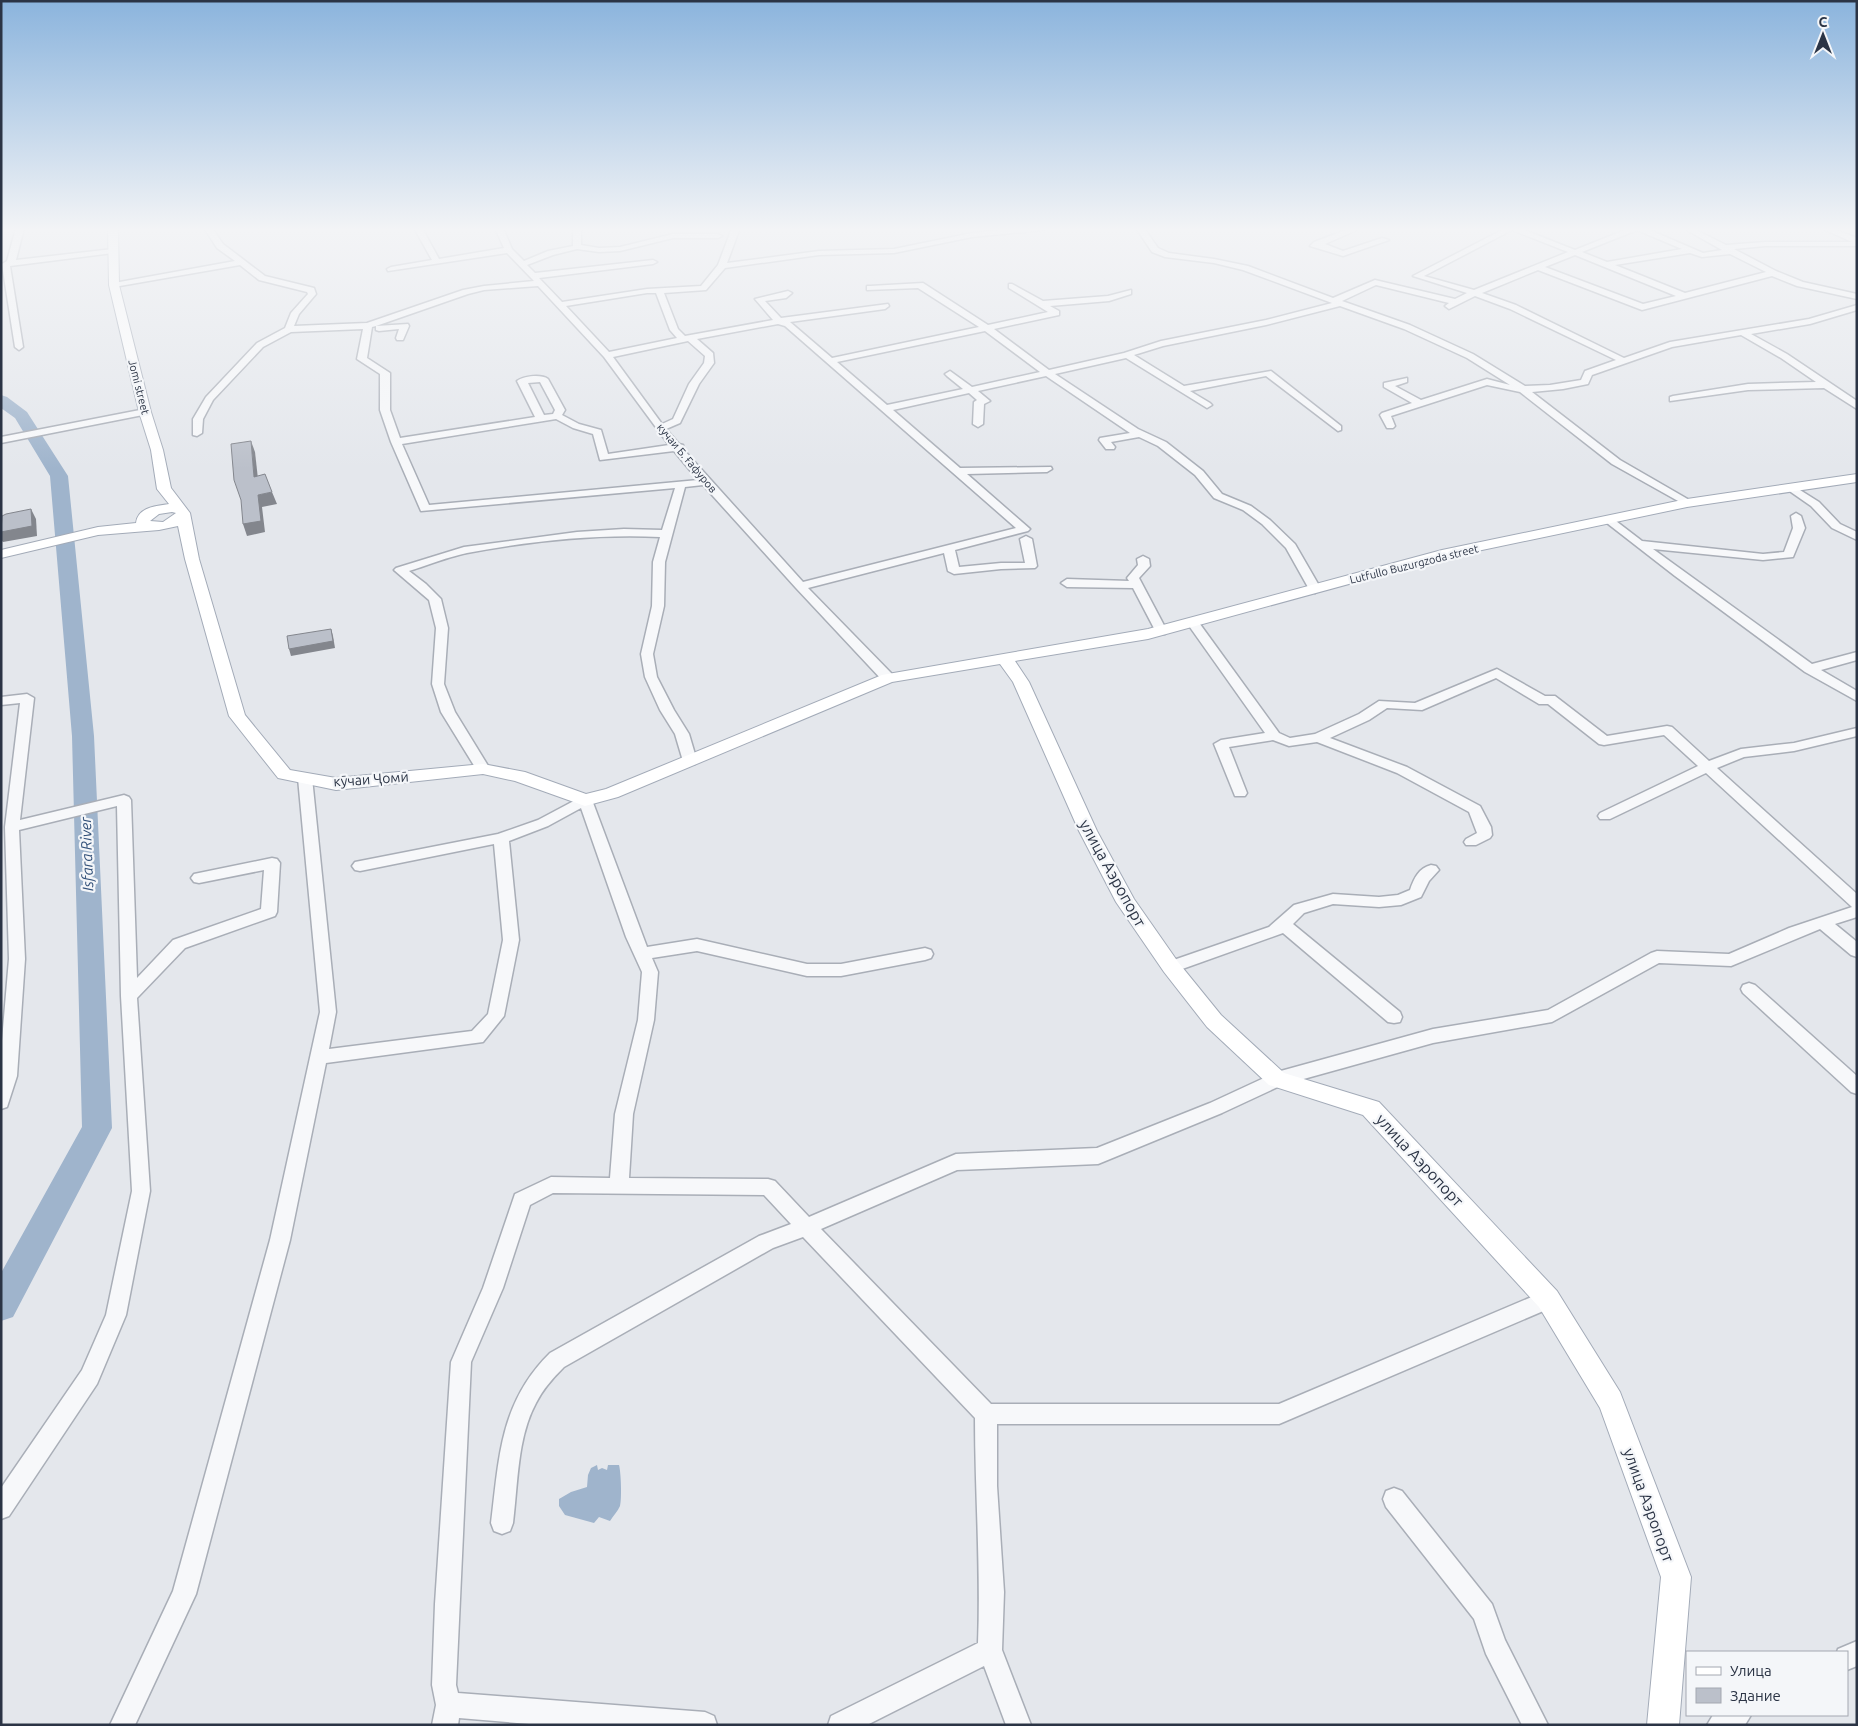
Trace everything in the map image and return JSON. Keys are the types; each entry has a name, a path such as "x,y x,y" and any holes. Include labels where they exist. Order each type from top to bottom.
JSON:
{"main road":[{"name":"Jomi street","path":"120,309 145,412 157,450 164,489 182,513"},
{"name":"Lutfullo Buzurgzoda street","path":"585,800 612,793 888,678 1161,631 1442,554 1687,502 1857,478"},
{"path":"164,489 154,506 152,519 163,533 190,542"},
{"path":"1,554 152,519 172,508 182,513"},
{"name":"кӯчаи Ҷомӣ","path":"182,513 190,542 192,559 237,716 284,774 336,784 483,769 519,776 585,800"},
{"name":"улица Аэропорт","path":"1005,659 1021,682 1060,772 1126,902 1171,967 1214,1021 1277,1079 1370,1108 1548,1298 1611,1402 1676,1577 1663,1725"}],"street":[{"path":"13,309 19,346"},
{"path":"289,328 295,313 299,309"},
{"path":"368,328 421,309"},
{"name":"кучаи Б. Ғафуров","path":"561,309 606,355 660,428 706,482 800,586 888,678"},
{"path":"660,428 677,421 694,384 709,364 710,355 674,330 666,309"},
{"path":"768,309 779,321 788,324 1024,529 800,586"},
{"path":"606,355 779,321 867,309"},
{"path":"957,309 986,327 1048,373 1141,434 1162,444 1199,473 1218,496 1247,508 1266,522 1291,546 1316,589"},
{"path":"829,361 1056,313 1049,309"},
{"path":"884,409 1127,355 1141,349 1301,316 1321,309"},
{"path":"1356,309 1407,327 1470,356 1521,388 1616,462 1687,502"},
{"path":"1516,309 1622,360"},
{"path":"1390,426 1386,415 1487,382 1494,386 1521,388 1561,387 1586,382 1588,373 1670,345 1810,321 1852,309"},
{"path":"197,433 198,420 209,399 260,345 289,328 405,326 400,338"},
{"path":"368,328 362,359 385,373 385,410 396,442 425,509 706,482"},
{"path":"1740,332 1784,356 1823,385 1857,406"},
{"path":"1127,355 1207,405"},
{"path":"1184,389 1268,373 1338,428"},
{"path":"950,374 985,401 979,402 978,424"},
{"path":"541,418 522,381 542,379 560,410 557,416"},
{"path":"1404,380 1388,386 1420,404"},
{"path":"1673,400 1748,388 1823,385"},
{"path":"2,440 145,412"},
{"path":"396,442 557,416 576,426 597,432 604,458 678,447"},
{"path":"1110,447 1104,440 1141,434"},
{"path":"957,471 1047,469"},
{"path":"681,484 659,562 658,606 648,654 651,676 667,710 682,734 690,761"},
{"path":"1792,488 1815,504 1836,526 1857,537"},
{"path":"1639,544 1762,557 1789,555 1799,528 1796,516"},
{"path":"1608,520 1809,669 1841,684 1857,697"},
{"path":"483,769 448,712 438,684 442,628 435,599 422,586 400,570 464,550 486,547 624,532 668,534"},
{"path":"949,548 954,571 1001,566 1031,566 1026,539"},
{"path":"1144,559 1144,566 1133,578 1161,631"},
{"path":"1067,584 1136,585"},
{"path":"1193,623 1274,736"},
{"path":"1809,669 1857,656"},
{"path":"1240,793 1221,744 1274,736 1289,742 1318,738 1364,717 1384,704 1418,707 1497,673 1544,701 1550,699 1604,741 1667,730 1857,903"},
{"path":"1,701 27,698 12,827 17,959 8,1076 1,1102"},
{"path":"1605,816 1741,752 1794,747 1857,732"},
{"path":"1318,738 1402,770 1475,809 1484,827 1485,835 1471,842"},
{"path":"122,1725 184,1594 280,1240 328,1012 305,778"},
{"path":"1,1508 90,1378 116,1315 141,1191 129,996 124,800 12,827"},
{"path":"360,866 501,838 543,823 585,800 650,972 646,1020 624,1114 619,1185"},
{"path":"319,1056 477,1038 496,1016 510,940 501,838"},
{"path":"129,996 179,944 269,912 272,863 199,878"},
{"path":"1171,967 1275,931 1299,909 1333,899 1379,902 1401,900 1416,893 1422,878 1432,870"},
{"path":"502,1523 512,1438 527,1400 537,1381 557,1360 766,1242 806,1227 956,1162 1098,1156 1216,1108 1277,1079 1433,1036 1552,1016 1657,957 1731,960 1795,932 1857,911"},
{"path":"1823,923 1857,951"},
{"path":"1282,924 1329,961 1394,1017"},
{"path":"642,954 697,945 806,970 841,970 925,954"},
{"path":"1749,989 1857,1087"},
{"path":"705,1725 446,1715 444,1684 461,1362 493,1288 522,1200 551,1185 768,1187 986,1414 986,1486 992,1592 990,1650 1019,1725"},
{"path":"986,1414 1279,1414 1548,1298"},
{"path":"1394,1499 1484,1612 1495,1645 1536,1725"},
{"path":"840,1725 990,1650"},
{"path":"1719,1725 1736,1716"}],"water":[{"path":"597,1465 598,1470 602,1468 607,1470 608,1465 619,1465 621,1498 618,1510 610,1521 599,1517 594,1523 565,1515 559,1506 559,1499 571,1492 587,1487 591,1468"}],"building":[{"path":"251,441 254,477 265,474 272,492 258,495 261,521 243,524 241,500 234,480 231,444"},
{"path":"31,509 32,526 1,532 2,516"},
{"path":"331,629 333,641 289,649 287,636"}],"waterway":[{"name":"Isfara River","path":"1,400 21,415 59,476 83,736 97,1128 1,1306"}]}
